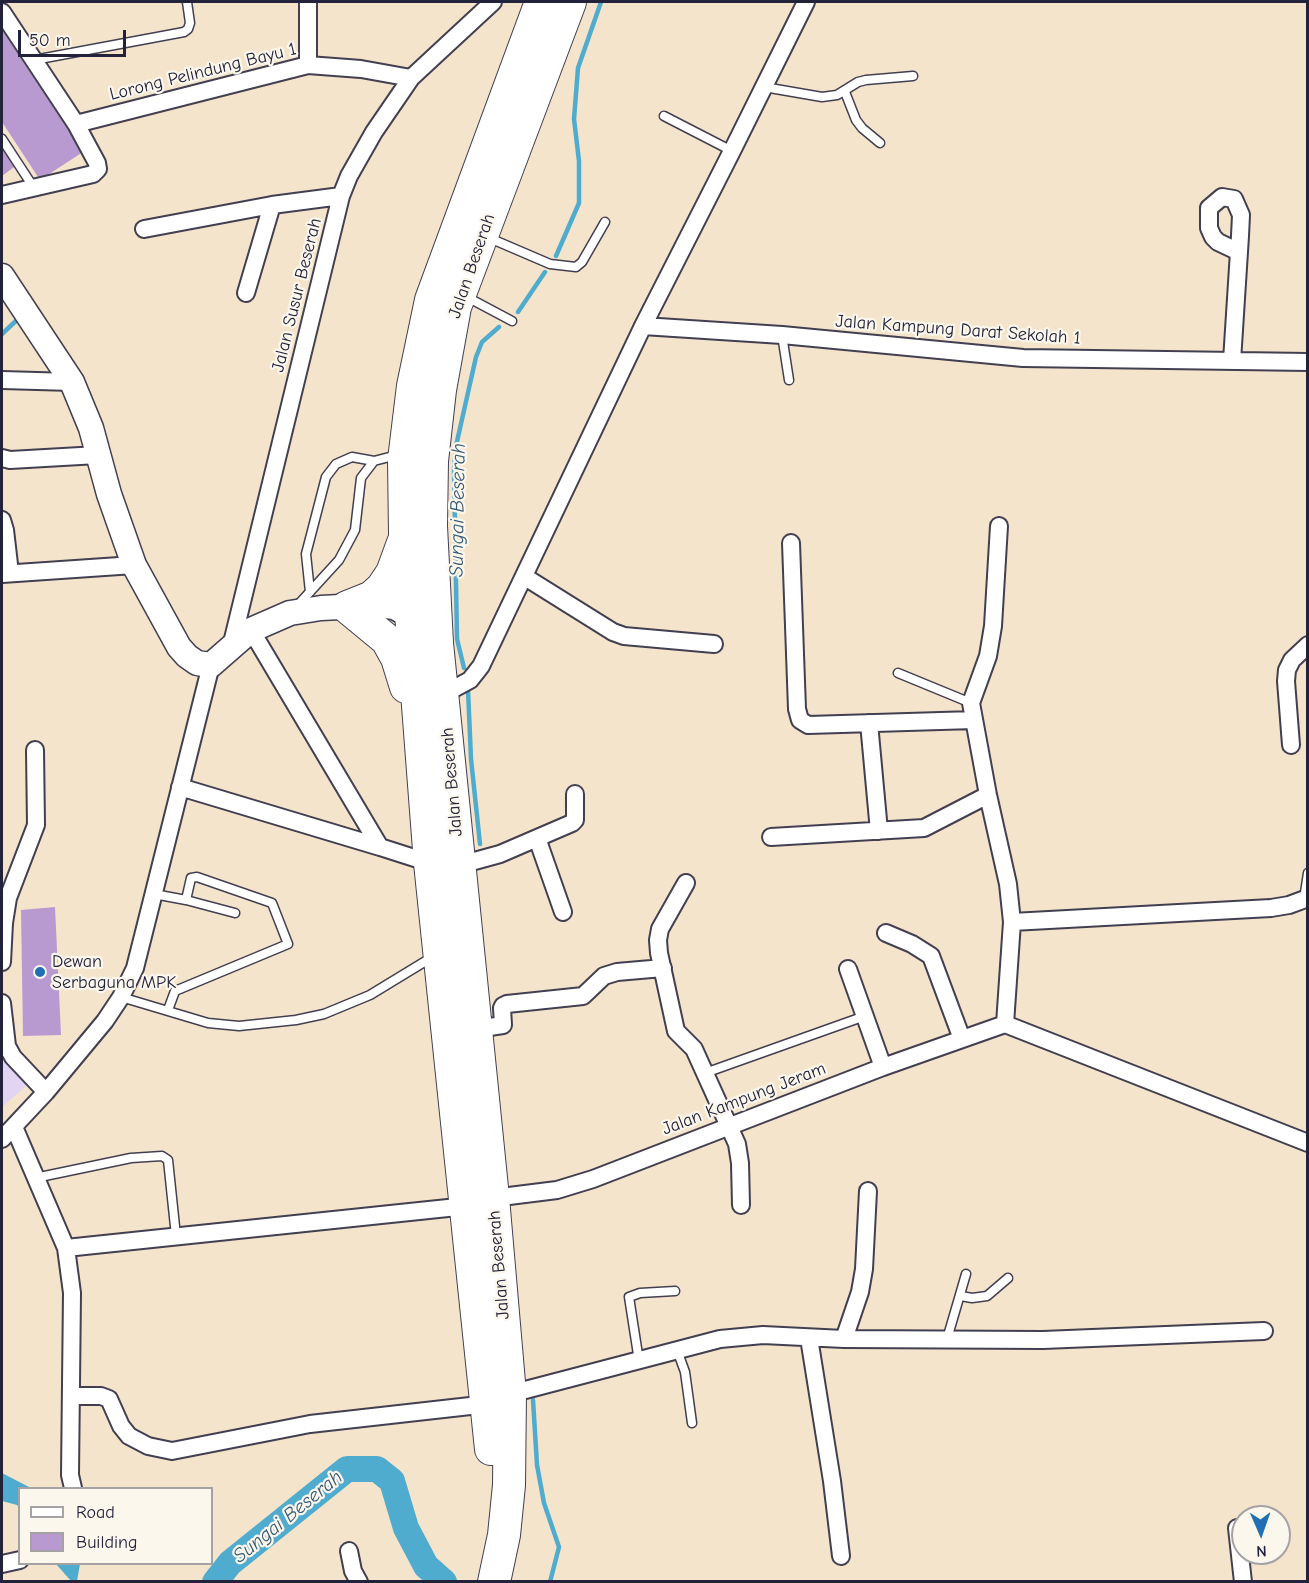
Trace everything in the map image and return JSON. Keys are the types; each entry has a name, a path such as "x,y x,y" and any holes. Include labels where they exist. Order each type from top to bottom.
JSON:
{"highway":[{"name":"Jalan Beserah","path":"480,1202 476,1029 420,731 405,535 405,453 413,386 431,300 541,2"},
{"name":"Jalan Beserah","path":"492,1581 491,1440 499,1399 480,1202 438,953 445,864 444,694 437,643 431,526 432,462 440,390 455,307 570,2"},
{"path":"405,535 398,560 382,588 372,597 347,607 387,640 397,658 420,731"},
{"path":"435,593 411,616 437,643"}],"street":[{"path":"308,2 308,65"},
{"name":"Jalan Susur Beserah","path":"231,647 341,195 369,140 411,78 493,2"},
{"path":"444,694 470,680 481,666 642,326 806,2"},
{"path":"2,12 76,124 98,169 93,174 2,195"},
{"name":"Lorong Pelindung Bayu 1","path":"76,124 308,65 361,69 411,78"},
{"path":"144,229 272,205 341,195"},
{"path":"246,293 272,205"},
{"path":"1232,361 1239,252"},
{"path":"2,276 72,382 91,428 109,494 134,565 179,647 197,663 211,665"},
{"name":"Jalan Kampung Darat Sekolah 1","path":"642,326 782,335 1023,358 1308,362"},
{"path":"2,380 72,382"},
{"path":"2,458 10,460 98,455"},
{"path":"2,520 5,530 6,574 134,565"},
{"path":"999,526 993,627 988,656 972,703 988,795 1008,884 1012,922 1005,1024 1308,1143"},
{"path":"791,543 797,709 800,720 808,725 974,720"},
{"path":"525,577 613,632 624,636 714,644"},
{"path":"73,1487 70,1475 72,1293 66,1248 35,1178 8,1133 46,1092 105,1021 121,997 141,950 211,665 251,630 290,613 321,608 379,604 394,607 411,616"},
{"path":"251,630 380,847"},
{"path":"1291,745 1287,670 1292,660 1308,645"},
{"path":"869,723 879,831"},
{"path":"2,962 8,898 36,825 35,750"},
{"path":"180,787 380,847 445,864 500,854 575,820 575,794"},
{"path":"771,837 924,828 988,795"},
{"path":"537,838 563,912"},
{"path":"686,883 660,929 658,940 676,1030 694,1049 737,1144 741,1205"},
{"path":"1012,922 1271,908 1306,898"},
{"path":"886,933 912,944 931,956 962,1039"},
{"path":"476,1029 503,1025 502,1008 507,1004 583,996 604,976 617,972 663,968"},
{"path":"848,969 883,1067"},
{"path":"2,1003 7,1046 13,1057 46,1092"},
{"name":"Jalan Kampung Jeram","path":"66,1248 480,1202 557,1190 593,1179 883,1067 1005,1024"},
{"path":"844,1339 860,1292 864,1269 868,1191"},
{"path":"70,1396 101,1396 109,1399 121,1426 129,1436 148,1446 172,1451 310,1424 499,1399 677,1350 731,1338 763,1335 844,1339 1044,1340 1264,1331"},
{"path":"809,1338 842,1556"},
{"path":"350,1551 353,1571 359,1581"},
{"path":"2,1564 18,1560"},
{"path":"1241,1565 1243,1581"}],"lane":[{"path":"34,60 184,32 190,23 187,2"},
{"path":"764,87 822,97 845,92 858,82 866,80 913,76"},
{"path":"845,92 856,120 880,143"},
{"path":"664,116 732,151"},
{"path":"2,139 34,188"},
{"path":"482,235 550,264 576,267 582,262 605,222"},
{"path":"460,294 512,321"},
{"path":"782,335 789,380"},
{"path":"310,592 306,554 326,477 336,464 352,457 374,461 405,453"},
{"path":"290,613 339,560 355,530 361,478 374,461"},
{"path":"898,673 972,703"},
{"path":"1306,898 1308,873"},
{"path":"168,1010 175,991 288,944 272,903 197,877 192,878 186,900"},
{"path":"154,894 235,913"},
{"path":"121,997 208,1023 239,1026 296,1020 324,1014 370,995 438,953"},
{"path":"704,1074 865,1016"},
{"path":"35,1178 131,1158 162,1156 168,1160 176,1236"},
{"path":"946,1339 966,1274"},
{"path":"961,1296 972,1298 987,1296 1008,1278"},
{"path":"639,1360 629,1297 640,1293 675,1291"},
{"path":"677,1350 685,1372 692,1422"}],"shaded area":[{"path":"2,1055 27,1085 2,1107"}],"water":[{"path":"2,1473 29,1487 18,1487 18,1506 2,1501"},
{"path":"57,1565 80,1565 77,1581 71,1581"}],"building":[{"path":"2,30 83,152 40,180 2,122"},
{"path":"2,139 18,164 2,176"},
{"name":"Dewan Serbaguna MPK","path":"55,907 61,1035 23,1036 21,910"}],"waterway":[{"name":"Sungai Beserah","path":"556,256 579,203 579,161 574,119 578,68 601,2"},
{"name":"Sungai Beserah","path":"518,312 545,272"},
{"path":"2,334 19,318"},
{"name":"Sungai Beserah","path":"464,668 457,639 454,470 456,446 476,357 482,342 499,327"},
{"name":"Sungai Beserah","path":"468,690 471,759 480,844"},
{"name":"Sungai Beserah","path":"533,1400 537,1465 544,1503 559,1547 550,1582"},
{"name":"Sungai Beserah","path":"215,1582 230,1563 347,1469 377,1469 392,1481 406,1528 426,1566 444,1582"}],"place":[{"name":"Dewan Serbaguna MPK","path":"40,972"}]}
